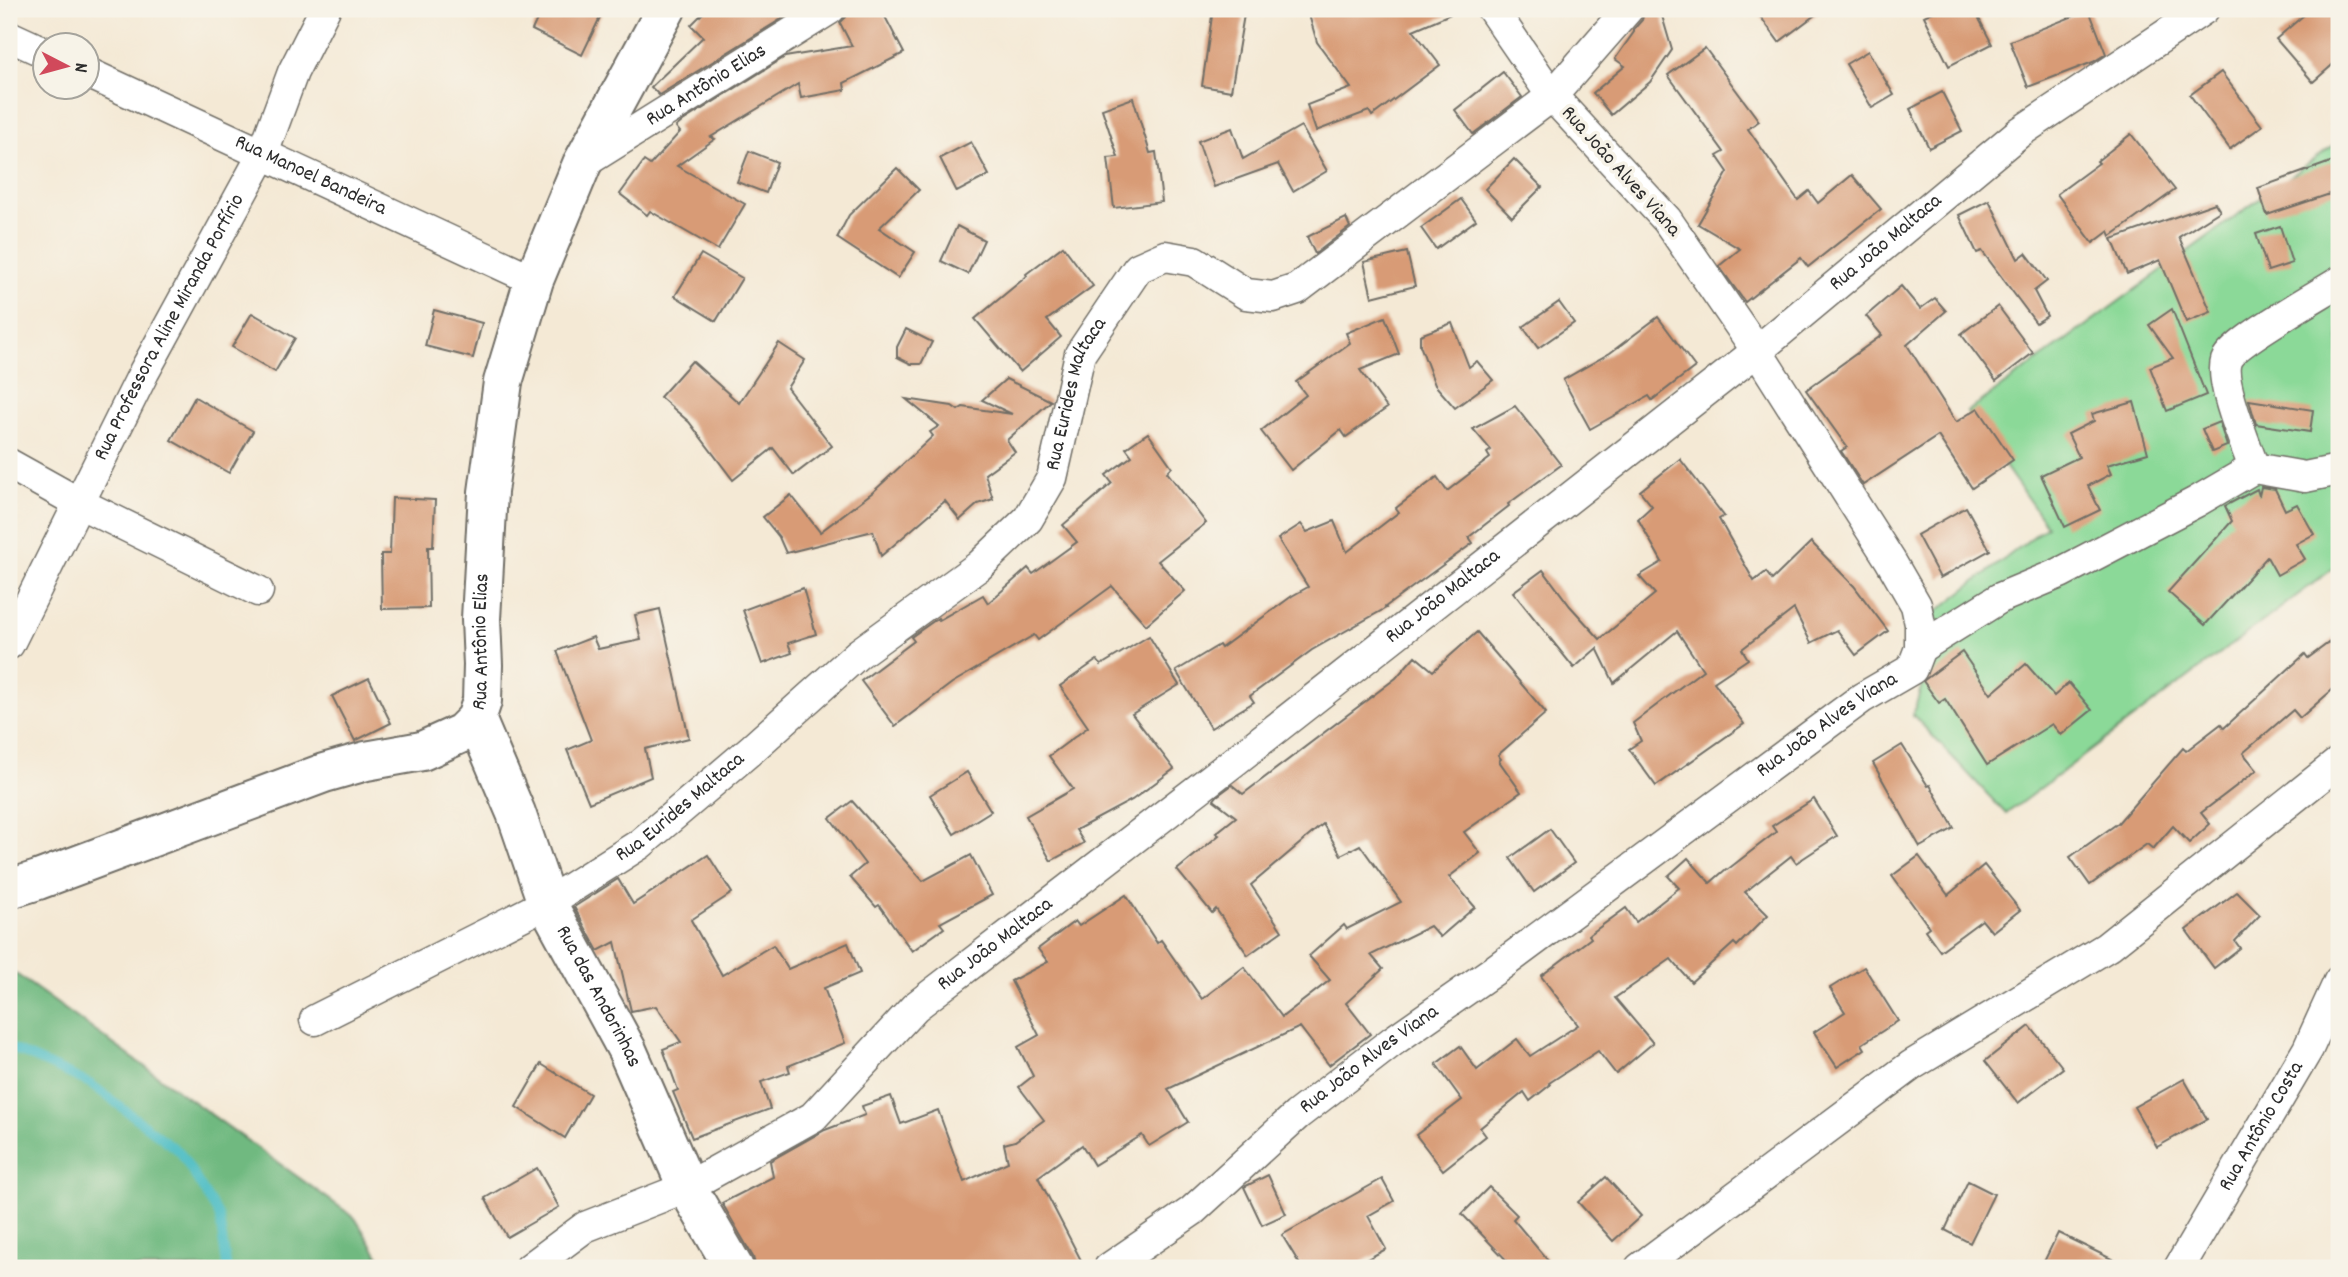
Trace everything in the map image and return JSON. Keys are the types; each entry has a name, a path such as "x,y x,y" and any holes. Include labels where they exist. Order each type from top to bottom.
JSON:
{"street":[{"name":"Rua Professora Aline Miranda Porfírio","path":"9,644 144,372 262,156 293,72 325,9"},
{"name":"Rua Antônio Elias","path":"9,889 324,773 366,761 422,751 462,733 476,719 482,701 481,620 488,492 503,382 534,280 582,164 666,9"},
{"name":"Rua Antônio Elias","path":"582,164 830,9"},
{"name":"Rua João Alves Viana","path":"1109,1268 1192,1210 1297,1115 1392,1041 1507,961 1862,698 1912,669 1920,648 1920,624 1916,605 1757,351 1667,220 1552,96 1492,9"},
{"name":"Rua Eurides Maltaca","path":"315,1020 547,903 640,844 754,748 858,654 979,566 1028,519 1052,478 1080,354 1138,268 1165,256 1194,261 1246,295 1273,297 1297,289 1552,96 1628,9"},
{"name":"Rua João Maltaca","path":"530,1268 585,1227 687,1187 813,1117 915,1007 1236,761 1757,351 2020,132 2204,9"},
{"path":"9,36 32,47"},
{"name":"Rua Manoel Bandeira","path":"102,80 534,280"},
{"path":"2254,468 2224,380 2226,359 2239,345 2339,282"},
{"path":"9,464 79,503 258,591"},
{"path":"1920,648 2000,598 2060,573 2196,502 2254,468 2305,477 2339,470"},
{"name":"Rua das Andorinhas","path":"476,719 516,813 547,903 627,1050 687,1187 734,1268"},
{"path":"1640,1268 1912,1065 2107,947 2339,762"},
{"name":"Rua Antônio Costa","path":"2179,1268 2308,1049 2339,981"}],"green space":[{"path":"2339,141 2339,564 2006,814 1913,715 1925,674 1923,622 2047,526 1967,412"},
{"path":"9,969 355,1218 386,1268 9,1268"}],"building":[{"path":"542,9 604,9 582,55 532,30"},
{"path":"707,9 792,9 783,18 659,95 651,87 703,37 691,25"},
{"path":"847,9 881,9 904,53 844,83 845,90 801,98 798,84 711,137 715,139 677,166 745,204 718,250 650,211 647,215 620,194 644,161 650,165 680,132 676,127 683,121 785,57 852,46 840,23 846,17"},
{"path":"1213,9 1245,9 1231,91 1202,86"},
{"path":"1327,9 1462,9 1413,30 1440,65 1372,116 1369,111 1316,131 1307,105 1351,88 1317,42 1309,15"},
{"path":"1645,9 1660,9 1672,50 1650,82 1611,115 1593,93 1625,66 1615,59 1642,20"},
{"path":"1755,9 1823,9 1779,42"},
{"path":"1939,9 1974,9 1992,44 1949,66 1924,16"},
{"path":"2311,9 2339,9 2339,59 2313,82 2276,39"},
{"path":"2089,10 2106,54 2093,62 2028,87 2010,41"},
{"path":"1705,48 1759,121 1748,129 1798,200 1809,191 1818,203 1852,175 1881,209 1808,267 1801,258 1745,302 1719,266 1740,249 1698,224 1728,172 1717,156 1724,152 1668,75"},
{"path":"1868,51 1894,95 1872,108 1846,64"},
{"path":"1503,72 1522,97 1473,134 1455,110"},
{"path":"2221,72 2262,126 2230,149 2190,95"},
{"path":"1942,92 1962,131 1929,148 1910,109"},
{"path":"1133,98 1150,153 1156,152 1162,202 1114,208 1108,158 1118,157 1102,109"},
{"path":"1301,126 1327,171 1293,191 1278,164 1214,187 1198,141 1232,128 1243,159"},
{"path":"2131,134 2175,190 2111,236 2109,231 2093,243 2057,194 2099,163 2097,161"},
{"path":"971,142 989,175 957,192 940,158"},
{"path":"749,151 777,162 766,193 737,182"},
{"path":"1514,159 1542,187 1512,217 1485,189"},
{"path":"2339,159 2339,191 2267,215 2258,188"},
{"path":"897,168 919,190 879,228 915,252 898,278 837,238 849,215"},
{"path":"1461,199 1476,220 1436,249 1421,228"},
{"path":"1989,200 2018,259 2026,253 2047,281 2034,291 2047,316 2036,323 1982,251 1977,253 1959,215"},
{"path":"2215,203 2220,211 2179,237 2211,312 2186,322 2160,260 2127,274 2112,239"},
{"path":"1346,218 1350,227 1315,254 1307,237"},
{"path":"957,226 984,240 968,274 941,261"},
{"path":"2280,226 2292,263 2268,271 2256,234"},
{"path":"1063,246 1093,286 1047,320 1061,337 1020,372 975,319"},
{"path":"1407,252 1415,286 1372,297 1364,262"},
{"path":"701,254 742,278 716,321 675,296"},
{"path":"1901,286 1920,309 1935,298 1946,311 1907,345 1956,422 1978,408 2013,460 1972,488 1938,436 1863,485 1841,451 1847,447 1806,390 1882,335 1866,316"},
{"path":"1559,302 1574,323 1538,348 1523,327"},
{"path":"1998,306 2033,353 1996,381 1961,334"},
{"path":"2172,309 2206,395 2167,411 2150,367 2173,358 2149,325"},
{"path":"434,310 482,323 473,358 425,346"},
{"path":"252,313 295,338 275,372 232,347"},
{"path":"1385,317 1399,354 1360,370 1387,408 1346,437 1341,430 1291,470 1261,431 1306,395 1296,382 1350,343 1346,333"},
{"path":"1658,317 1695,367 1652,400 1649,396 1590,429 1563,380 1610,353"},
{"path":"1452,323 1469,367 1477,361 1493,380 1455,408 1435,385 1420,345 1420,335"},
{"path":"906,329 932,342 921,364 911,364 897,357 897,347"},
{"path":"779,343 805,360 787,388 832,446 794,475 773,448 733,480 689,422 660,397 692,361 739,403"},
{"path":"1006,379 1051,401 1007,440 1015,452 985,474 993,499 978,504 960,520 945,501 881,556 873,531 786,553 779,537 763,517 791,495 820,532 873,492 933,436 930,432 939,426 906,399 952,406 958,410 963,407 1012,414 982,400"},
{"path":"195,397 253,431 229,473 171,440"},
{"path":"2249,400 2313,410 2310,432 2256,424"},
{"path":"2134,402 2148,453 2107,465 2111,474 2088,486 2100,510 2065,527 2041,475 2079,457 2068,434 2094,421 2092,414"},
{"path":"1515,406 1561,465 1469,537 1473,543 1386,608 1312,650 1250,696 1254,702 1211,728 1176,671 1219,645 1221,648 1308,587 1278,539 1301,524 1307,532 1334,521 1347,552 1399,512 1396,508 1437,477 1447,491 1490,458 1487,453 1491,450 1473,429"},
{"path":"2219,422 2227,446 2212,452 2202,429"},
{"path":"1148,433 1172,467 1167,472 1206,523 1158,561 1185,591 1146,625 1112,586 1038,640 1034,635 952,683 895,726 861,681 914,641 911,637 938,618 939,620 983,595 988,603 1028,568 1033,574 1077,542 1063,525 1112,483 1106,475 1132,456 1126,448"},
{"path":"1680,459 1724,516 1719,519 1754,581 1766,572 1772,580 1811,542 1854,586 1888,631 1856,655 1837,630 1811,643 1794,609 1742,649 1748,659 1714,682 1744,724 1656,786 1629,749 1641,741 1633,723 1703,670 1677,631 1614,683 1597,648 1574,668 1513,592 1543,570 1570,606 1600,639 1655,594 1639,576 1662,562 1638,519 1652,506 1640,491"},
{"path":"2261,487 2275,489 2285,510 2297,504 2314,534 2296,544 2305,559 2277,575 2267,557 2205,625 2168,592 2232,521 2225,506 2257,489 2259,496"},
{"path":"392,498 435,500 433,547 428,547 429,608 382,609 381,554 390,554"},
{"path":"1966,507 1990,550 1940,578 1917,535"},
{"path":"803,588 816,634 788,643 792,653 762,664 743,610"},
{"path":"660,609 689,738 645,749 651,777 589,803 567,750 591,740 557,651 593,637 598,649 641,640 635,615"},
{"path":"1477,632 1546,713 1498,755 1501,759 1499,761 1521,792 1464,832 1480,853 1449,877 1475,907 1440,937 1430,926 1371,955 1383,969 1346,1003 1370,1034 1329,1065 1300,1027 1168,1089 1188,1122 1149,1146 1142,1135 1094,1165 1082,1145 1038,1177 1085,1268 756,1268 753,1257 722,1203 773,1177 770,1161 825,1130 865,1115 862,1106 891,1096 901,1124 938,1110 964,1182 1008,1162 1004,1144 1015,1141 1044,1120 1019,1087 1033,1076 1018,1047 1039,1035 1011,981 1048,962 1038,949 1075,921 1079,926 1126,895 1157,943 1161,940 1202,999 1244,967 1282,1017 1330,980 1309,956 1344,925 1347,929 1401,902 1360,845 1341,855 1323,824 1251,885 1282,931 1248,955 1216,909 1212,913 1177,870 1236,817 1214,800 1217,796 1232,785 1243,794 1396,678 1415,656 1433,671"},
{"path":"2339,635 2339,684 2300,718 2293,710 2243,753 2257,770 2201,813 2210,824 2189,843 2173,826 2153,849 2147,844 2090,885 2070,857 2118,823 2183,748 2186,751 2221,724 2224,728 2305,654 2308,658"},
{"path":"1149,636 1179,685 1132,714 1174,769 1132,800 1076,830 1084,843 1051,861 1026,816 1073,789 1049,756 1088,727 1060,686 1097,660 1101,665"},
{"path":"1962,652 1991,694 2026,664 2054,696 2069,683 2092,710 2061,735 2052,724 1987,765 1945,699 1939,703 1923,681"},
{"path":"369,678 391,723 355,741 332,696"},
{"path":"1902,745 1928,786 1930,785 1954,828 1920,847 1873,763"},
{"path":"967,772 991,811 954,834 930,795"},
{"path":"1814,799 1837,836 1796,863 1791,856 1745,892 1768,915 1737,946 1734,943 1691,982 1671,959 1615,998 1653,1043 1616,1074 1598,1051 1549,1083 1550,1085 1530,1101 1524,1092 1480,1128 1486,1136 1443,1170 1416,1135 1462,1100 1436,1064 1460,1046 1477,1070 1517,1039 1530,1056 1578,1025 1541,976 1626,908 1636,922 1679,888 1668,876 1688,858 1710,883 1776,832 1772,826"},
{"path":"852,801 923,881 971,855 992,895 940,923 944,928 912,951 879,905 876,907 850,877 865,864 830,818"},
{"path":"1550,829 1574,863 1534,892 1510,858"},
{"path":"708,855 732,893 691,920 722,975 773,945 788,969 848,943 860,973 824,988 845,1043 788,1066 790,1072 761,1082 770,1109 692,1138 673,1092 678,1090 663,1049 681,1042 656,1006 631,1011 615,942 598,951 574,907 618,879 633,904"},
{"path":"1919,856 1948,895 1984,865 2020,910 1992,932 1982,920 1940,951 1925,930 1929,927 1892,876"},
{"path":"2237,892 2260,915 2235,941 2240,948 2214,968 2186,930"},
{"path":"1864,967 1898,1021 1862,1044 1865,1049 1837,1067 1814,1032 1845,1012 1830,988"},
{"path":"2030,1026 2063,1068 2018,1103 1985,1061"},
{"path":"541,1064 590,1094 565,1138 516,1107"},
{"path":"2184,1079 2207,1119 2157,1147 2134,1107"},
{"path":"537,1168 559,1207 507,1237 485,1198"},
{"path":"1268,1175 1286,1214 1262,1225 1244,1187"},
{"path":"1606,1177 1641,1216 1613,1241 1578,1202"},
{"path":"1382,1179 1394,1201 1368,1216 1386,1249 1351,1268 1302,1268 1282,1235"},
{"path":"1968,1181 1994,1194 1970,1243 1945,1230"},
{"path":"1489,1187 1517,1215 1513,1219 1554,1268 1514,1268 1462,1214"},
{"path":"2058,1233 2130,1268 2041,1268"}],"waterway":[{"path":"9,1047 91,1084 180,1152 219,1216 227,1268"}]}
